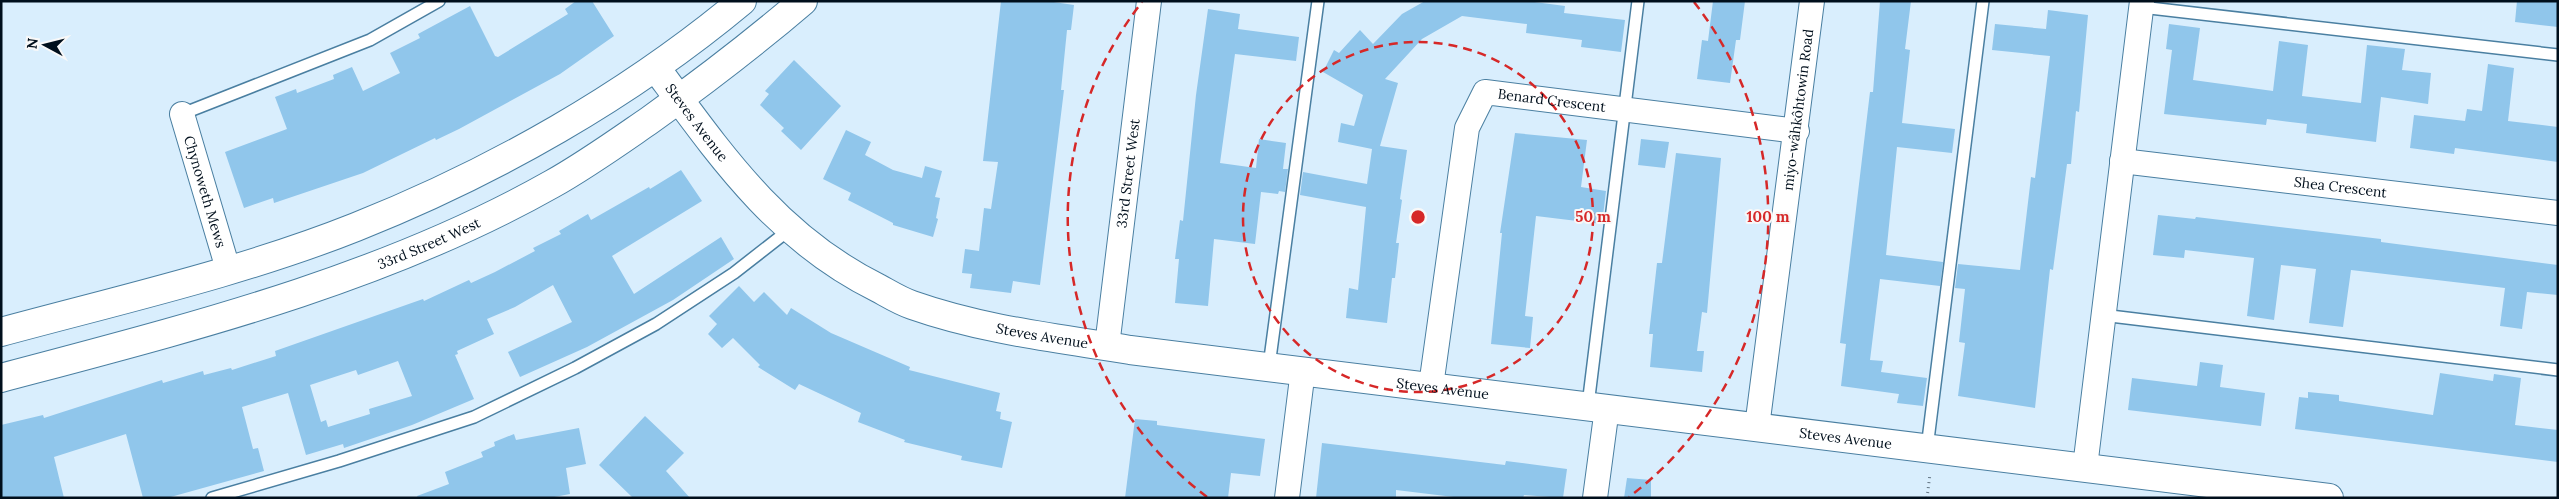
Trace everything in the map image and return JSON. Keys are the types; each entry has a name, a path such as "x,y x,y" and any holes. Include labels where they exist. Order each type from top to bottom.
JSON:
{"street":[{"path":"1,332 228,269 356,228 419,200 569,122 656,68 742,1"},
{"name":"33rd Street West","path":"1,378 288,296 347,277 421,248 552,184 679,100 747,49 804,1"},
{"name":"33rd Street West","path":"1107,346 1149,1"},
{"name":"miyo-wâhkôhtowin Road","path":"1758,427 1812,1"},
{"path":"2085,467 2102,315 2142,4"},
{"name":"Steves Avenue","path":"656,68 728,166 789,230 848,274 911,304 1005,331 1107,346 2085,467 2295,496 2329,498"},
{"name":"Benard Crescent","path":"1431,386 1467,128 1485,92 1625,108 1796,131"},
{"name":"Chynoweth Mews","path":"182,114 228,269"},
{"name":"Shea Crescent","path":"2122,161 2558,213"},
{"path":"1287,498 1303,370"},
{"path":"1595,498 1597,406"}],"lane":[{"path":"182,114 370,40 439,1"},
{"path":"1269,366 1318,1"},
{"path":"1597,406 1625,108 1638,1"},
{"path":"1927,448 1983,1"},
{"path":"2142,4 2558,55"},
{"path":"212,498 339,461 474,417 574,368 656,324 734,273 789,230"},
{"path":"2102,315 2558,370"}],"path":[{"path":"1927,498 1929,479"}],"building":[{"path":"576,1 592,1 614,36 560,74 459,129 436,140 435,138 363,173 274,203 273,198 244,208 225,152 287,129 275,97 296,89 297,93 334,79 333,75 352,67 363,91 400,73 390,53 420,38 418,34 470,6 495,56 498,57 568,14 565,9"},
{"path":"1001,1 1047,1 1074,5 1071,30 1067,30 1061,90 1064,90 1040,285 1013,281 1011,293 970,288 972,274 962,273 965,249 979,251 984,208 991,209 998,162 983,161"},
{"path":"1425,1 1527,1 1565,6 1564,13 1625,20 1621,52 1581,47 1582,40 1526,33 1527,24 1462,16 1422,39 1385,79 1398,83 1380,146 1407,150 1400,199 1402,200 1396,243 1399,243 1395,278 1392,278 1387,323 1346,318 1349,288 1358,290 1366,207 1300,195 1303,172 1367,184 1372,149 1338,142 1341,123 1354,126 1363,95 1323,72 1334,50 1339,53 1360,30 1373,44 1402,14"},
{"path":"1713,1 1745,1 1740,40 1736,40 1730,83 1697,79 1702,40 1708,41"},
{"path":"1880,1 1911,1 1905,49 1910,50 1902,123 1955,129 1952,153 1897,147 1886,255 1943,262 1940,286 1880,279 1870,360 1883,361 1881,372 1927,378 1923,406 1897,403 1899,394 1841,386 1846,344 1840,343 1870,92 1873,92"},
{"path":"2517,1 2558,1 2558,27 2515,22"},
{"path":"1208,9 1240,14 1238,29 1299,37 1296,61 1235,54 1220,163 1256,168 1259,139 1286,143 1283,169 1288,169 1285,192 1279,191 1278,194 1261,192 1255,244 1214,239 1208,306 1175,303 1179,259 1175,259 1180,220 1183,221 1196,95"},
{"path":"2048,10 2088,15 2079,112 2076,111 2071,164 2067,164 2053,270 2050,269 2035,408 1958,396 1965,343 1959,342 1965,289 1955,288 1958,264 2020,270 2031,177 2035,178 2050,56 1992,50 1995,24 2046,29"},
{"path":"2169,24 2200,28 2193,80 2273,91 2279,41 2308,45 2302,96 2361,103 2367,45 2405,49 2402,70 2431,73 2428,104 2381,97 2376,142 2306,133 2307,124 2267,119 2266,125 2164,114 2172,50 2166,49"},
{"path":"794,60 841,106 801,150 781,131 784,128 760,105 769,94 765,91"},
{"path":"2488,64 2514,68 2508,121 2558,127 2558,162 2455,148 2454,154 2410,148 2414,115 2465,121 2467,109 2482,111"},
{"path":"846,130 871,142 865,155 893,170 922,178 925,166 942,171 935,197 940,198 936,218 938,219 933,237 893,225 893,223 848,200 851,193 823,179"},
{"path":"1515,133 1587,140 1581,187 1606,191 1602,224 1536,216 1525,316 1533,317 1530,348 1491,344 1502,233 1500,233"},
{"path":"1641,139 1669,142 1665,168 1638,165"},
{"path":"1676,153 1721,158 1707,313 1702,312 1697,351 1704,351 1702,372 1650,367 1653,334 1649,334 1657,263 1662,263"},
{"path":"681,170 702,201 612,256 634,294 721,237 734,259 673,300 587,347 520,377 508,352 572,322 553,285 515,307 487,319 494,334 457,351 458,354 455,355 474,399 412,425 344,448 343,444 306,455 288,393 242,407 253,449 258,448 264,471 167,498 143,498 126,434 54,457 64,498 1,498 1,425 43,415 44,418 162,380 163,383 203,371 204,375 231,368 232,370 276,356 275,351 423,299 424,301 469,280 471,283 535,251 533,248 561,234 559,231 588,214 591,220 649,187 650,189","holes":["398,361 412,396 369,409 370,414 328,427 326,420 321,422 310,385 356,370 358,375"]},
{"path":"2158,215 2195,219 2196,217 2381,239 2381,242 2558,265 2558,295 2527,292 2522,329 2500,326 2505,288 2351,270 2343,327 2309,323 2316,269 2281,265 2274,320 2247,316 2254,258 2185,250 2184,258 2153,255"},
{"path":"739,286 754,302 764,292 787,315 791,308 831,333 910,367 909,370 1000,393 996,411 1001,412 1000,419 1012,422 1002,468 961,460 962,456 904,442 905,440 858,422 861,413 799,384 795,390 758,367 760,365 733,338 722,348 708,334 717,324 709,316"},
{"path":"2200,362 2223,365 2220,387 2265,393 2261,426 2128,410 2132,378 2197,386"},
{"path":"2440,373 2493,381 2494,374 2521,378 2515,425 2558,430 2558,462 2295,429 2299,397 2308,398 2308,392 2339,395 2339,401 2433,415"},
{"path":"645,416 684,453 666,471 690,498 633,498 599,465"},
{"path":"1135,419 1157,421 1157,425 1265,439 1260,476 1231,473 1228,498 1125,498"},
{"path":"579,428 586,464 566,468 570,494 549,498 418,498 417,496 449,484 445,472 483,457 481,452 495,446 494,442 514,434 516,440"},
{"path":"1322,443 1505,465 1506,461 1567,469 1563,498 1524,495 1523,498 1462,498 1396,490 1396,498 1316,498"},
{"path":"1627,478 1651,480 1651,498 1624,498"}]}
